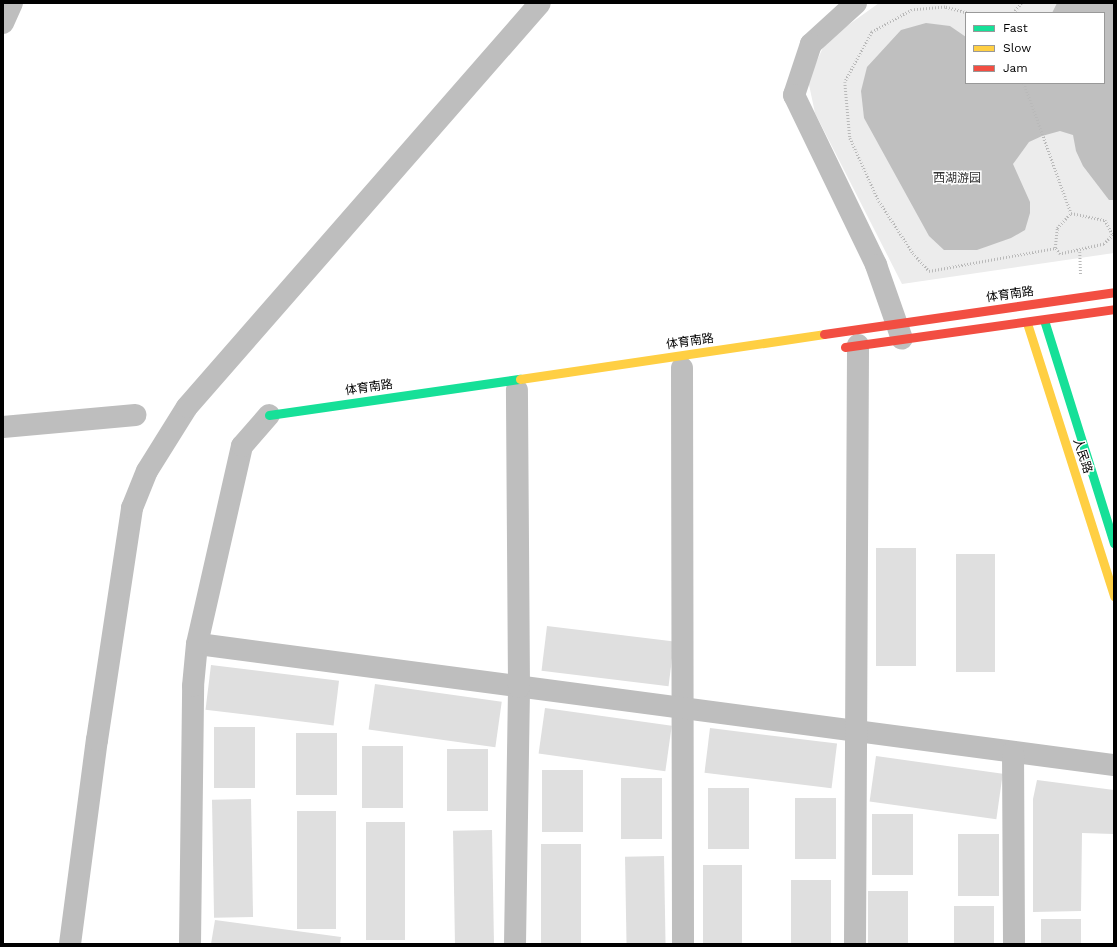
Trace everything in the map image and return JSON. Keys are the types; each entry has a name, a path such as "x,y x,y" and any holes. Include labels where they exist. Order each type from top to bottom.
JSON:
{"street":[{"path":"3,23 12,3"},
{"path":"70,944 98,732 132,508 147,471 187,407 540,3"},
{"path":"856,3 811,44 794,95 876,265 900,331"},
{"name":"体育南路","path":"272,419 900,331 1114,292"},
{"name":"体育南路","path":"835,348 858,345 900,331 1027,323 1114,309"},
{"name":"人民路","path":"1044,320 1114,543"},
{"name":"人民路","path":"1027,323 1114,596"},
{"path":"856,944 858,345"},
{"path":"682,368 683,944"},
{"path":"515,944 519,687 521,389"},
{"name":"体育南路","path":"272,419 521,389"},
{"path":"3,427 135,415"},
{"path":"200,944 202,682 206,645 231,520 250,450 272,419"},
{"path":"190,944 192,686 197,644 242,446 272,419"},
{"path":"206,645 1114,765"},
{"path":"1013,752 1014,944"}],"path":[{"path":"1014,12 1021,3"},
{"path":"965,12 945,7 912,10 872,32 845,82 850,138 880,201 914,253 929,271 1055,248"},
{"path":"1024,84 1042,136 1072,213"},
{"path":"1072,213 1105,220 1114,235 1104,244 1080,252 1060,254 1055,248 1057,228 1072,213"},
{"path":"1080,252 1081,276"}],"green space":[{"name":"西湖游园","path":"879,3 1114,3 1114,253 902,284 815,113 808,80 826,41"}],"shaded area":[{"path":"1057,3 1114,3 1114,200 1109,200 1083,166 1076,151 1073,135 1060,131 1042,136 1029,142 1013,164 1030,202 1030,213 1025,230 1011,238 977,250 944,250 929,236 864,118 861,91 867,67 901,30 926,23 950,26 965,36 965,84 1105,84 1105,12 1052,12"}],"building":[{"path":"876,548 916,548 916,666 876,666"},
{"path":"956,554 995,554 995,672 956,672"},
{"path":"547,626 674,642 669,686 542,671"},
{"path":"211,665 339,681 334,725 206,710"},
{"path":"375,684 502,702 495,747 369,730"},
{"path":"545,708 672,726 665,771 539,754"},
{"path":"214,727 255,727 255,788 214,788"},
{"path":"710,728 837,744 832,788 705,773"},
{"path":"296,733 337,733 337,795 296,795"},
{"path":"362,746 403,746 403,808 362,808"},
{"path":"447,749 488,749 488,811 447,811"},
{"path":"876,756 1003,774 996,819 870,802"},
{"path":"542,770 583,770 583,832 542,832"},
{"path":"621,778 662,778 662,839 621,839"},
{"path":"1037,780 1114,790 1114,834 1082,833 1081,911 1033,912 1033,799"},
{"path":"708,788 749,788 749,849 708,849"},
{"path":"795,798 836,798 836,859 795,859"},
{"path":"251,799 253,917 214,918 212,800"},
{"path":"297,811 336,811 336,929 297,929"},
{"path":"872,814 913,814 913,875 872,875"},
{"path":"366,822 405,822 405,940 366,940"},
{"path":"492,830 494,944 455,944 453,831"},
{"path":"958,834 999,834 999,896 958,896"},
{"path":"541,844 581,844 581,944 541,944"},
{"path":"664,856 666,944 627,944 625,857"},
{"path":"703,865 742,865 742,944 703,944"},
{"path":"791,880 831,880 831,944 791,944"},
{"path":"868,891 908,891 908,944 868,944"},
{"path":"954,906 994,906 994,944 954,944"},
{"path":"1041,919 1081,919 1081,944 1041,944"},
{"path":"215,920 341,937 340,944 211,944"}],"traffic: fast":[{"path":"1044,320 1114,543"},
{"path":"269,415 520,379"}],"traffic: slow":[{"path":"1027,323 1114,596"},
{"path":"520,379 824,334"}],"traffic: jam":[{"path":"824,334 1114,292"},
{"path":"845,347 1114,309"}]}
